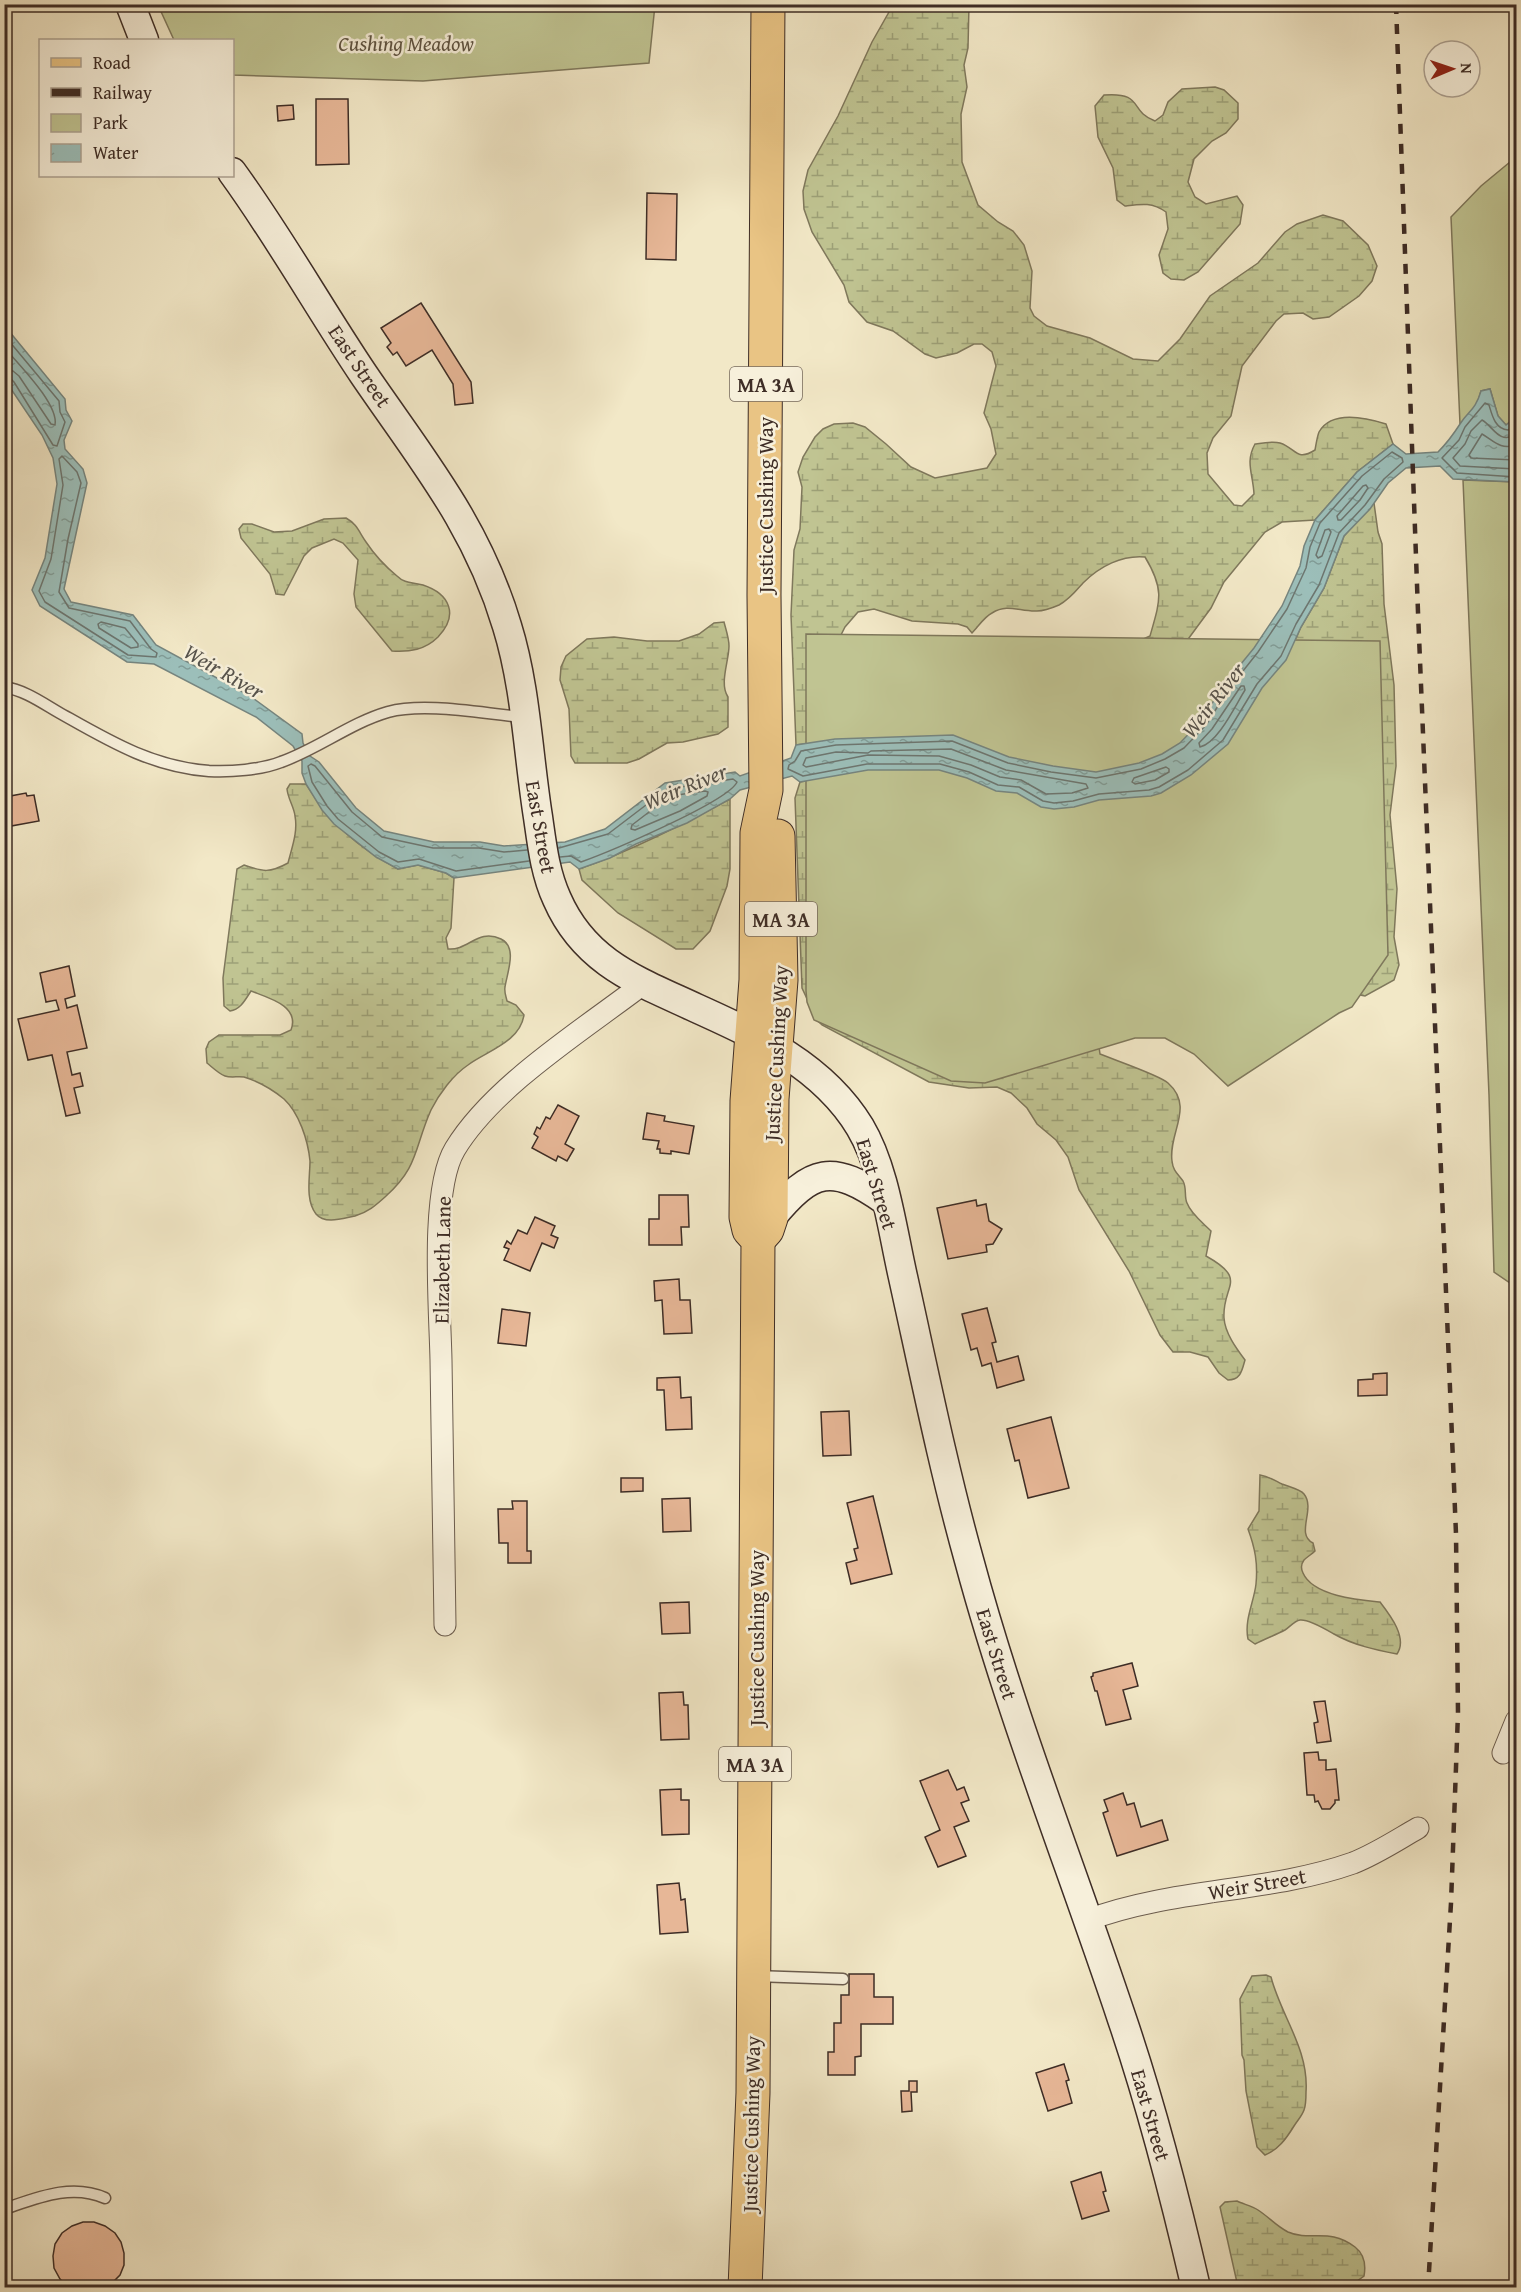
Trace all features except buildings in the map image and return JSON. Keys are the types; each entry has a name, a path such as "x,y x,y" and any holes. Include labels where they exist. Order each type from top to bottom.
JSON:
{"main road":[{"path":"130,4 144,39"},
{"name":"Justice Cushing Way","path":"745,2288 753,2123 764,1229 749,1230 746,1217 747,1101 782,980 778,834 766,777 764,583 768,4"},
{"name":"East Street","path":"234,175 364,375 431,469 474,540 495,588 510,634 543,853 558,901 583,940 619,971 764,1042 810,1071 849,1110 870,1147 886,1201 949,1481 982,1609 1032,1763 1088,1920 1149,2103 1196,2288"},
{"path":"764,1229 799,1187 818,1177 829,1176 852,1180 886,1201"}],"street":[{"name":"Elizabeth Lane","path":"445,1625 439,1240 445,1172 454,1150 501,1095 536,1065 643,984"},
{"path":"1503,1753 1516,1721"},
{"name":"Weir Street","path":"1088,1920 1150,1901 1315,1874 1355,1862 1418,1828"}],"lane":[{"path":"4,687 27,694 120,747 177,767 210,771 254,768 281,762 372,718 408,709 524,717"},
{"path":"4,935 4,962"},
{"path":"754,1975 843,1979"},
{"path":"4,2209 42,2196 62,2193 84,2191 105,2198"}],"green space":[{"name":"Cushing Meadow","path":"158,4 655,5 649,63 423,81 234,75 234,39 174,39"},
{"path":"893,5 969,5 968,48 964,65 967,87 961,114 962,162 978,205 1013,231 1024,245 1032,271 1030,308 1034,316 1047,326 1090,338 1133,359 1158,361 1180,339 1210,296 1258,263 1285,232 1297,224 1323,215 1343,221 1368,245 1377,266 1372,281 1359,296 1329,317 1313,319 1303,313 1284,314 1276,321 1242,366 1231,416 1213,438 1207,453 1208,474 1234,505 1242,506 1254,494 1250,457 1255,444 1277,442 1304,455 1315,450 1319,432 1325,425 1332,420 1350,417 1386,424 1393,444 1357,472 1315,520 1282,522 1265,532 1224,582 1211,608 1183,646 1098,660 1150,636 1159,596 1156,578 1145,557 1128,558 1104,567 1083,583 1066,601 1051,608 1037,611 1009,608 998,610 986,617 972,633 967,627 958,624 912,621 874,609 858,612 845,627 834,649 820,742 796,745 791,615 794,550 800,529 802,487 798,472 803,457 815,437 823,429 834,424 853,423 865,427 911,467 935,478 987,468 996,454 991,429 984,413 996,366 992,352 982,344 974,344 957,353 936,358 925,354 893,331 867,322 849,302 844,285 812,232 804,209 803,191 808,170 838,116 872,42"},
{"path":"1215,87 1224,90 1238,103 1238,119 1226,133 1212,141 1194,159 1188,182 1195,197 1206,204 1237,196 1243,205 1240,224 1198,272 1184,280 1171,279 1163,273 1159,255 1168,229 1166,212 1151,205 1125,206 1117,200 1113,168 1098,137 1095,106 1104,95 1125,96 1131,99 1147,117 1155,121 1163,115 1168,102 1182,89"},
{"path":"1516,157 1516,417 1506,425 1498,416 1490,389 1481,391 1477,405 1460,424 1451,217 1481,186"},
{"path":"1463,480 1516,482 1516,1287 1494,1272 1489,1095"},
{"path":"1374,503 1382,544 1384,604 1394,685 1396,766 1390,815 1397,889 1394,937 1399,965 1394,980 1365,996 1338,991 1098,1040 1100,1054 1163,1080 1176,1092 1180,1111 1173,1140 1173,1164 1183,1181 1189,1207 1211,1231 1206,1256 1227,1271 1230,1277 1224,1307 1225,1324 1245,1360 1238,1376 1228,1380 1219,1373 1208,1357 1190,1352 1173,1352 1160,1335 1129,1271 1079,1190 1068,1157 1056,1140 1037,1124 1027,1108 1011,1093 997,1087 969,1088 929,1082 822,1025 817,1020 802,988 795,798 800,782 868,770 1286,660 1301,627 1324,588 1344,536"},
{"path":"346,518 355,526 380,560 400,579 432,589 445,600 450,613 448,621 438,637 428,645 405,651 392,651 356,607 354,594 358,560 343,543 334,539 312,548 304,556 284,595 276,594 270,574 241,538 239,529 243,524 252,524 274,532 292,531 324,519"},
{"path":"724,622 729,646 724,679 725,692 728,697 728,727 718,734 667,743 627,763 575,763 571,756 569,709 560,680 561,667 566,656 587,639 614,637 647,641 679,641 699,634 714,623"},
{"path":"806,634 1380,641 1388,955 1352,1007 1339,1013 1228,1086 1194,1054 1165,1038 1135,1038 985,1083 951,1081 814,1020 807,1002 806,991"},
{"path":"290,784 306,784 335,823 357,843 383,861 398,869 418,865 446,873 454,878 451,928 446,938 448,949 461,947 486,936 493,936 506,943 510,954 505,989 507,1001 516,1005 524,1015 521,1024 510,1039 462,1069 442,1091 431,1110 410,1166 396,1186 368,1211 335,1220 320,1217 310,1202 310,1161 307,1144 302,1127 289,1105 280,1096 259,1083 244,1077 225,1076 207,1063 206,1049 209,1042 219,1035 280,1035 291,1030 293,1022 287,1009 274,1000 251,991 240,1006 230,1011 224,1006 223,978 237,869 244,865 271,870 288,863 296,828 287,789"},
{"path":"730,799 730,869 727,886 710,931 693,949 676,949 618,913 582,880 579,869 637,846"},
{"path":"1260,1475 1300,1491 1307,1500 1306,1534 1313,1543 1315,1551 1304,1560 1302,1565 1302,1571 1308,1581 1326,1592 1380,1602 1393,1620 1399,1634 1400,1648 1397,1654 1357,1644 1304,1620 1255,1644 1248,1639 1247,1625 1255,1591 1257,1569 1248,1529 1259,1511"},
{"path":"1252,1976 1271,1977 1299,2047 1306,2076 1306,2094 1305,2108 1301,2116 1281,2143 1265,2155 1257,2147 1246,2091 1240,1999"},
{"path":"1237,2201 1253,2207 1280,2227 1296,2235 1328,2236 1346,2241 1362,2256 1364,2276 1350,2286 1238,2287 1220,2207 1225,2202"}],"water":[{"name":"Weir River","path":"4,325 65,399 66,410 72,421 64,440 65,449 83,469 87,483 64,589 71,602 133,615 156,645 250,696 302,734 303,743 310,756 319,762 356,808 384,831 434,842 480,842 504,846 565,842 605,829 665,783 735,772 740,776 791,758 796,745 835,739 953,735 1009,757 1053,766 1096,772 1139,763 1162,754 1180,743 1201,721 1223,686 1254,648 1282,606 1300,566 1304,546 1315,520 1357,472 1393,444 1406,454 1438,452 1474,407 1481,391 1490,389 1498,416 1506,425 1516,417 1516,482 1453,479 1440,466 1406,468 1388,483 1370,509 1344,536 1324,588 1301,627 1286,660 1262,688 1228,744 1191,775 1161,793 1151,796 1099,800 1074,807 1054,809 1041,807 1017,793 996,791 967,778 939,770 868,770 800,782 792,776 740,790 730,799 687,823 636,844 610,858 579,869 570,862 454,878 446,873 418,865 398,869 376,857 334,824 322,810 306,784 302,773 302,761 293,746 256,717 154,664 127,662 40,606 32,590 45,558 57,484 53,458 42,435 5,380"}],"railway":[{"path":"1396,4 1418,612 1456,1534 1458,1713 1451,1903 1428,2288"}]}
